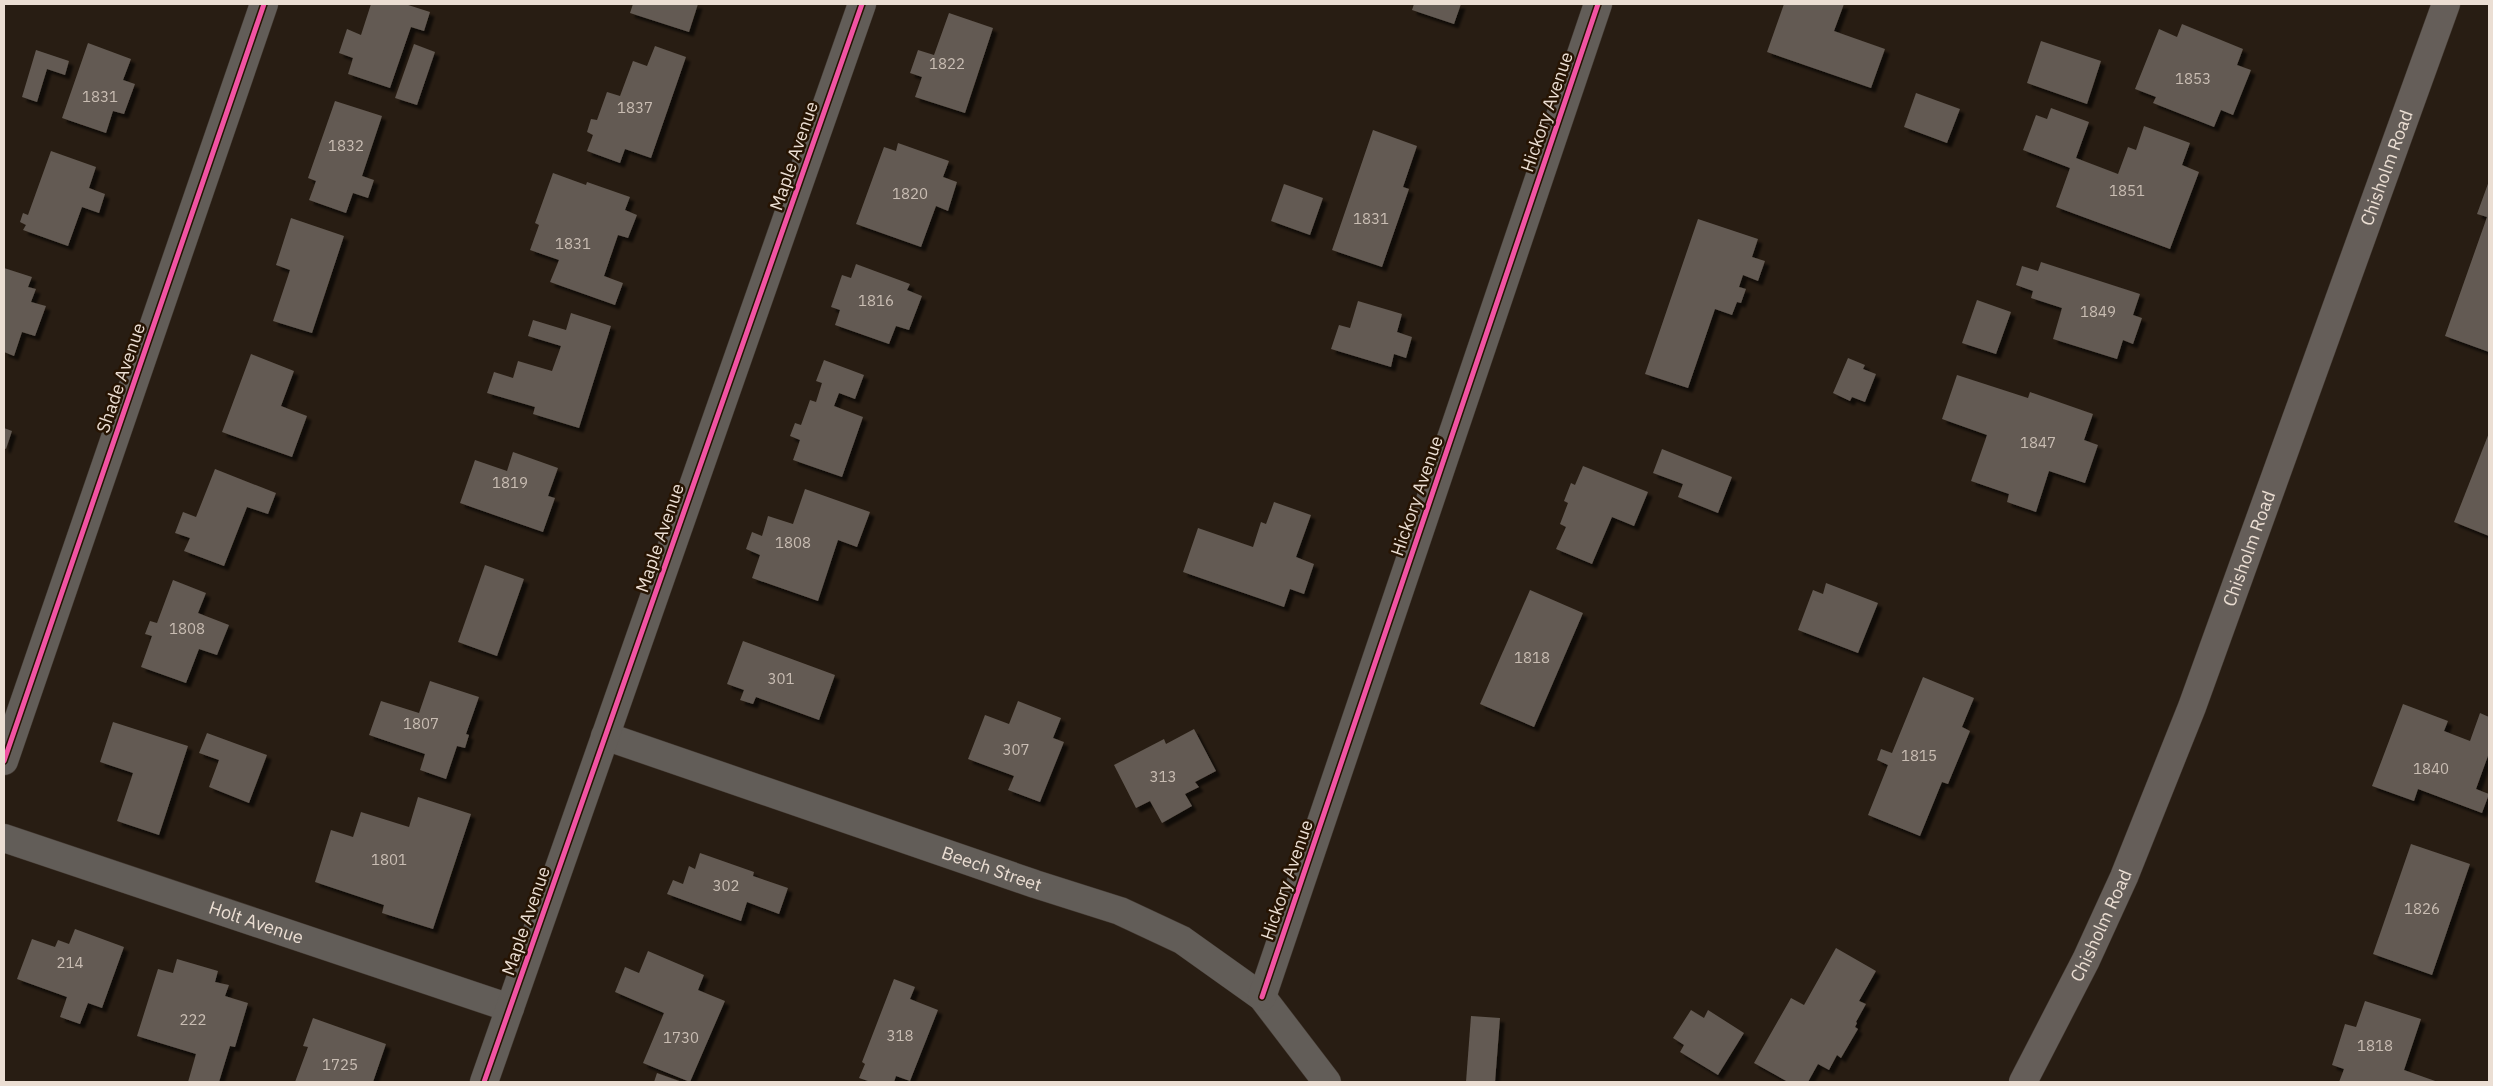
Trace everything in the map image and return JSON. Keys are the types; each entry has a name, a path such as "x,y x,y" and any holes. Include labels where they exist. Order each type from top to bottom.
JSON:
{"main road":[{"name":"Chisholm Road","path":"2023,1082 2086,960 2124,878 2188,716 2446,4"}],"street":[{"name":"Shade Avenue","path":"4,761 264,4"},
{"name":"Maple Avenue","path":"484,1082 862,4"},
{"name":"Hickory Avenue","path":"1262,997 1598,4"},
{"name":"Beech Street","path":"605,736 1120,911 1182,940 1262,997 1327,1082"},
{"name":"Holt Avenue","path":"4,838 510,1008"}],"building":[{"path":"371,4 405,4 430,12 424,31 411,27 390,88 348,74 353,58 339,53 347,29 361,35"},
{"path":"633,4 698,4 689,32 630,13"},
{"path":"1414,4 1461,4 1454,24 1412,10"},
{"path":"1784,4 1844,4 1834,31 1885,49 1871,88 1767,52"},
{"path":"949,13 993,28 965,113 915,97 922,77 910,73 918,50 934,55"},
{"path":"2182,24 2243,49 2237,65 2251,70 2233,115 2221,110 2214,127 2153,103 2156,97 2135,89 2159,29 2177,37"},
{"path":"2041,41 2101,61 2087,104 2027,83"},
{"path":"88,43 131,59 123,80 135,84 124,114 113,111 106,133 62,118"},
{"path":"414,44 435,52 417,105 395,98"},
{"path":"655,46 686,57 651,158 625,149 620,163 587,151 593,135 587,132 591,119 597,120 607,92 620,96 633,61 647,66"},
{"path":"36,50 69,61 65,75 47,69 37,102 22,97"},
{"path":"1916,93 1960,109 1947,143 1904,127"},
{"path":"335,101 382,116 362,176 374,180 368,198 353,193 346,213 309,200 316,181 308,178"},
{"path":"2051,108 2089,122 2076,158 2118,174 2128,147 2136,150 2144,126 2190,143 2182,165 2199,172 2170,249 2056,207 2070,168 2023,150 2036,115 2047,119"},
{"path":"1373,130 1417,146 1403,187 1409,189 1382,267 1332,250"},
{"path":"898,143 949,161 943,177 957,182 948,211 936,206 921,247 856,224 884,147 896,151"},
{"path":"51,151 96,167 89,188 105,194 99,213 82,207 68,246 23,230 26,225 20,222 23,213 28,215"},
{"path":"553,173 586,185 587,182 630,197 625,210 637,215 628,238 618,235 604,276 623,283 615,305 550,282 559,260 530,250 539,225 535,223"},
{"path":"2489,181 2489,352 2445,336 2487,217 2477,214"},
{"path":"1284,184 1323,198 1310,235 1271,221"},
{"path":"291,218 344,236 312,333 273,321 290,270 276,265"},
{"path":"1698,219 1758,239 1752,257 1765,261 1758,281 1743,275 1739,287 1746,289 1741,303 1737,302 1732,315 1715,309 1688,388 1645,374"},
{"path":"2041,262 2140,294 2133,315 2142,318 2133,344 2123,340 2117,359 2053,339 2062,308 2031,298 2033,291 2016,285 2022,266 2038,271"},
{"path":"856,264 910,284 907,290 922,296 909,330 896,326 889,344 835,325 840,310 831,307 842,275 851,278"},
{"path":"4,268 32,277 28,287 36,289 31,302 46,306 35,336 22,332 14,356 4,352"},
{"path":"1977,300 2011,312 1996,354 1962,343"},
{"path":"1358,301 1402,314 1397,332 1412,337 1406,358 1394,354 1391,367 1331,349 1339,325 1350,328"},
{"path":"571,313 611,326 579,428 533,414 535,407 487,393 494,372 513,378 518,361 552,371 561,346 528,336 533,320 566,330"},
{"path":"251,354 294,371 281,406 307,416 292,457 222,432"},
{"path":"1848,358 1865,365 1863,369 1876,374 1865,402 1852,397 1850,401 1833,393"},
{"path":"824,360 864,375 855,399 839,393 834,406 863,417 842,477 793,460 800,440 790,436 795,423 801,425 810,400 816,402 822,383 816,381"},
{"path":"1957,375 2028,398 2030,392 2093,414 2084,440 2098,445 2085,483 2049,471 2036,512 2007,502 2009,494 1971,481 1987,435 1942,419"},
{"path":"4,428 12,431 6,449 4,448"},
{"path":"2489,433 2489,536 2454,522"},
{"path":"1662,449 1732,477 1718,513 1678,497 1683,484 1653,473"},
{"path":"513,452 558,468 548,496 555,498 543,532 460,503 475,460 507,471"},
{"path":"1583,466 1648,492 1634,526 1612,517 1592,564 1556,549 1566,527 1560,524 1568,503 1564,501 1571,483 1575,485"},
{"path":"215,469 276,493 268,514 247,507 224,566 184,551 190,538 175,533 183,512 196,517"},
{"path":"805,489 870,512 857,547 838,540 818,601 752,578 760,555 746,549 752,532 762,536 768,516 793,524"},
{"path":"1274,502 1311,515 1296,557 1314,564 1304,594 1290,589 1284,607 1183,572 1198,528 1253,547 1261,522 1266,524"},
{"path":"485,565 524,579 497,656 458,642"},
{"path":"173,580 206,593 198,613 229,625 217,655 199,649 186,683 141,667 152,636 145,634 150,621 157,623"},
{"path":"1826,583 1878,603 1858,653 1798,630 1813,590 1823,594"},
{"path":"1530,590 1583,613 1534,727 1480,704"},
{"path":"743,641 835,675 819,720 756,697 753,704 740,700 744,690 727,684"},
{"path":"1923,677 1974,698 1962,727 1970,731 1948,784 1942,782 1920,836 1868,815 1888,765 1877,760 1881,749 1892,753"},
{"path":"430,681 479,697 466,734 469,735 465,748 457,746 446,779 420,770 425,754 369,735 381,701 419,713"},
{"path":"1018,701 1061,718 1053,738 1064,742 1040,802 1008,790 1014,776 968,759 985,715 1009,724"},
{"path":"2403,704 2448,721 2444,731 2470,741 2480,713 2489,717 2489,753 2476,789 2489,794 2482,813 2418,789 2414,801 2372,786"},
{"path":"113,722 188,746 159,835 117,821 133,773 100,762"},
{"path":"1194,729 1216,771 1195,782 1199,787 1185,794 1192,806 1162,823 1150,801 1136,808 1114,765 1164,739 1166,744"},
{"path":"207,733 267,755 249,803 209,787 219,760 199,753"},
{"path":"418,797 471,814 433,929 382,913 384,905 315,882 331,830 353,837 361,812 409,827"},
{"path":"2411,844 2470,864 2432,975 2373,954"},
{"path":"700,853 754,872 753,876 788,888 779,914 747,902 741,921 667,894 673,880 683,884 689,866 695,869"},
{"path":"75,929 124,947 102,1008 88,1003 80,1024 60,1017 67,997 17,979 32,939 55,947 58,940 69,944"},
{"path":"1836,948 1876,971 1859,1001 1866,1004 1856,1022 1855,1027 1858,1029 1841,1058 1837,1055 1829,1070 1818,1064 1808,1082 1788,1082 1754,1063 1791,998 1804,1005"},
{"path":"648,951 704,975 698,990 725,1001 690,1082 643,1063 664,1013 615,992 625,967 639,973"},
{"path":"177,959 218,971 215,982 229,985 225,996 248,1003 235,1047 230,1046 219,1082 188,1082 196,1054 137,1036 158,969 173,973"},
{"path":"894,979 915,987 910,999 938,1010 910,1081 896,1076 894,1082 871,1082 859,1078 865,1064 862,1062"},
{"path":"2365,1001 2421,1019 2404,1070 2438,1082 2339,1082 2344,1069 2332,1065 2345,1024 2356,1027"},
{"path":"1691,1010 1704,1018 1708,1010 1744,1033 1718,1075 1680,1052 1684,1045 1673,1038"},
{"path":"1471,1016 1500,1018 1495,1082 1466,1082"},
{"path":"313,1018 386,1044 373,1082 295,1082 308,1047 303,1046"},
{"path":"657,1073 682,1082 654,1082"}],"cycle path":[{"path":"4,761 264,4"},
{"path":"484,1082 862,4"},
{"path":"1262,997 1598,4"}]}
